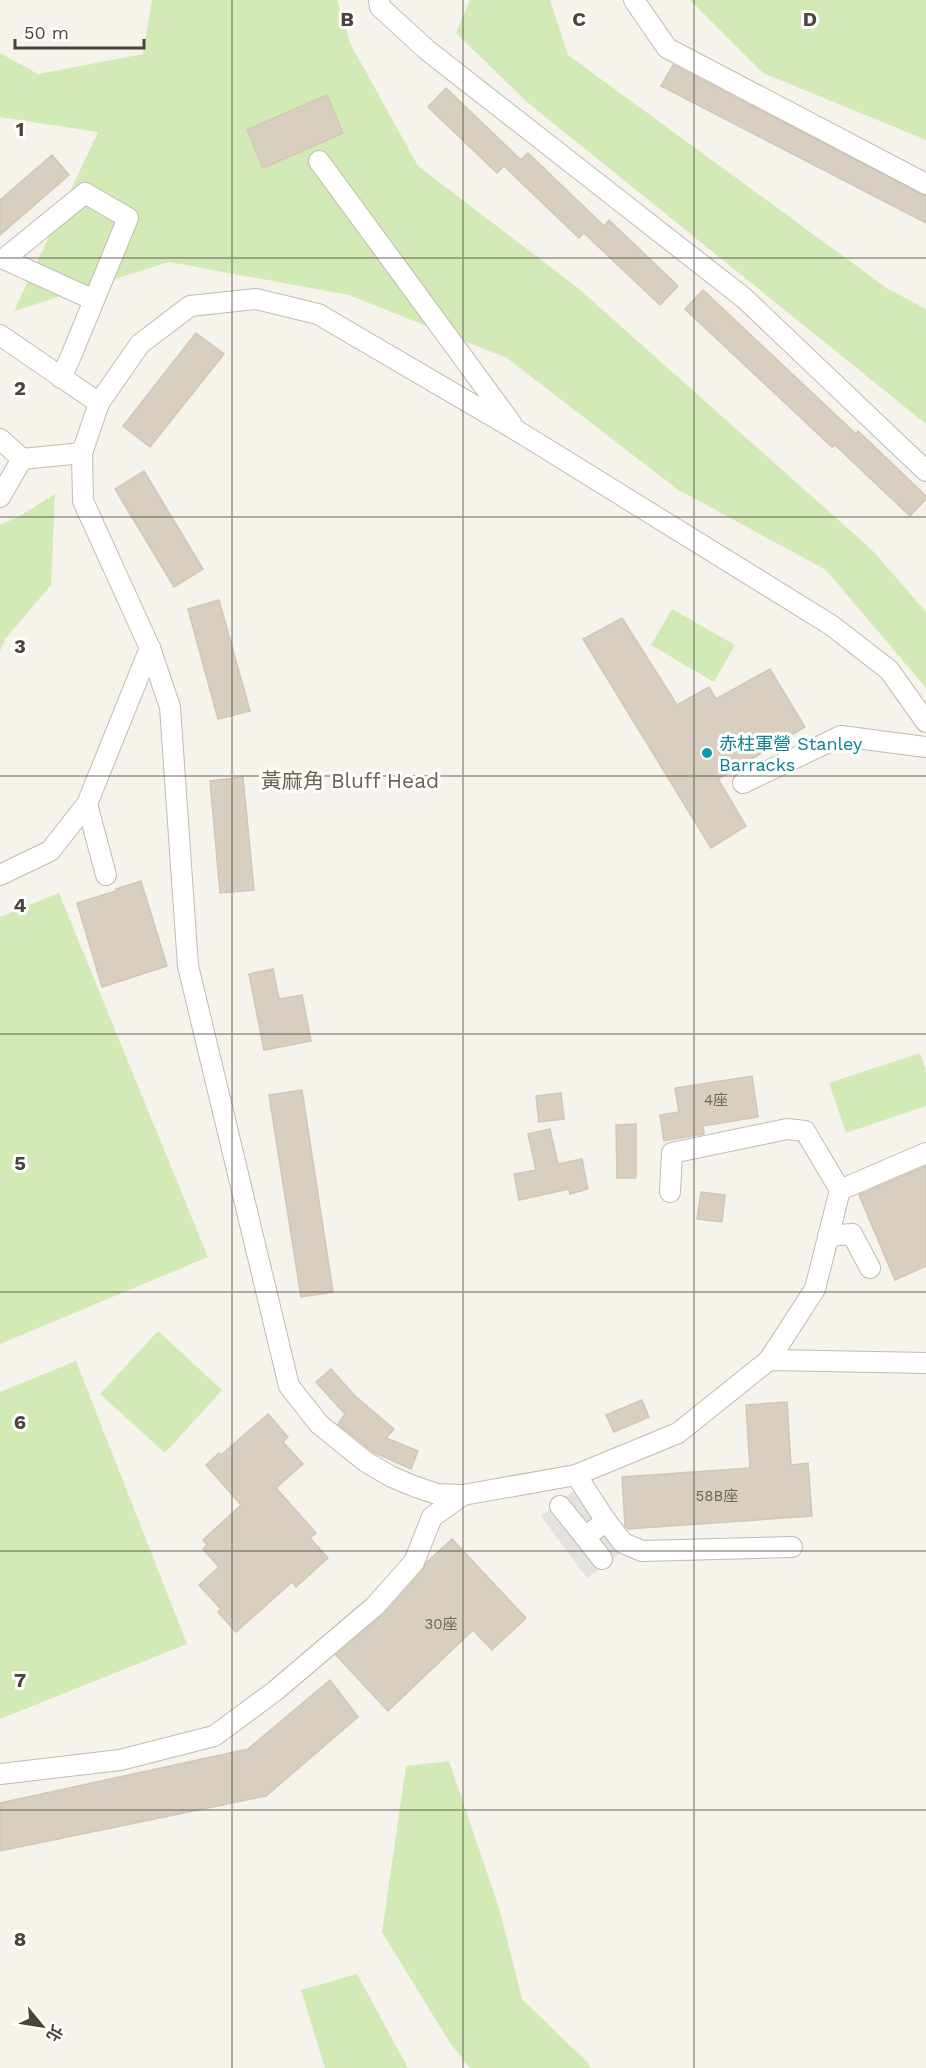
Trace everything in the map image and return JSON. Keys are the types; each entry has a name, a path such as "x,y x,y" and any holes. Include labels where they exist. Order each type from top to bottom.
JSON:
{"lane":[{"path":"379,0 380,7 427,50 744,298 926,471"},
{"path":"634,0 667,48 926,184"},
{"path":"320,161 516,430"},
{"path":"61,378 94,300 128,218 85,193 4,258 94,300"},
{"path":"670,1192 672,1153 787,1129 805,1131 840,1190 815,1289 769,1360 678,1433 576,1474 464,1495 437,1494 392,1477 366,1462 319,1424 289,1386 188,966 170,707 150,648 83,501 82,453 99,403 140,344 190,306 256,299 318,314 516,430 831,625 889,670 926,722"},
{"path":"0,335 99,403"},
{"path":"0,438 22,459 82,453"},
{"path":"0,497 22,459"},
{"path":"0,875 50,851 87,804 150,648"},
{"path":"743,783 841,736 926,747"},
{"path":"87,804 106,875"},
{"path":"840,1190 926,1153"},
{"path":"828,1236 850,1228 870,1268"},
{"path":"769,1360 926,1363"},
{"path":"576,1474 623,1543 642,1551 792,1547"},
{"path":"0,1774 120,1760 214,1736 275,1691 375,1606 414,1562 432,1517 464,1495"},
{"path":"560,1506 602,1559"},
{"path":"585,1537 606,1521"}],"green space":[{"path":"152,0 337,0 351,45 418,166 578,288 872,550 926,612 926,688 826,570 677,489 507,358 349,295 169,262 14,311 98,132 0,117 0,53 38,74 143,54"},
{"path":"470,0 550,0 568,55 888,289 926,309 926,424 527,102 456,33"},
{"path":"690,0 926,0 926,140 763,73"},
{"path":"55,494 51,585 6,638 0,651 0,525 18,517"},
{"path":"672,609 735,645 714,682 651,645"},
{"path":"59,893 208,1257 0,1344 0,917"},
{"path":"920,1053 926,1071 926,1106 846,1133 829,1083"},
{"path":"158,1331 222,1390 165,1453 100,1394"},
{"path":"76,1361 187,1644 0,1719 0,1392"},
{"path":"449,1761 499,1908 522,1999 591,2068 470,2068 450,2043 382,1932 406,1766"},
{"path":"357,1974 408,2068 325,2068 301,1990"}],"shaded area":[{"path":"576,1489 622,1552 587,1578 541,1516"}],"building":[{"path":"673,65 926,196 926,223 661,86"},
{"path":"446,88 521,160 528,153 604,226 609,220 678,286 660,305 584,233 579,238 504,166 497,173 428,107"},
{"path":"327,95 343,133 263,168 247,130"},
{"path":"52,155 69,175 0,235 0,200"},
{"path":"703,290 856,434 858,431 926,496 926,499 910,516 835,445 832,447 685,309"},
{"path":"196,333 224,354 150,447 123,426"},
{"path":"144,471 203,569 174,587 115,489"},
{"path":"219,600 250,711 218,719 188,609"},
{"name":"赤柱軍營 Stanley Barracks","path":"622,618 677,705 709,687 716,699 770,669 805,727 718,779 746,826 711,848 583,639"},
{"path":"243,777 254,890 220,893 210,781"},
{"path":"141,881 167,966 102,987 77,903"},
{"path":"273,969 279,999 302,995 311,1041 264,1050 249,974"},
{"path":"752,1076 758,1117 703,1126 704,1134 664,1141 660,1115 679,1112 675,1088"},
{"path":"302,1090 333,1292 301,1297 269,1095"},
{"path":"561,1093 564,1119 539,1122 536,1096"},
{"path":"636,1124 636,1178 617,1178 616,1125"},
{"path":"550,1129 558,1164 582,1159 588,1189 570,1194 569,1189 519,1200 514,1174 536,1170 528,1134"},
{"path":"926,1166 926,1266 895,1280 859,1195"},
{"path":"701,1192 725,1195 722,1222 697,1219"},
{"path":"331,1369 355,1396 394,1429 386,1438 418,1451 411,1469 373,1452 338,1424 345,1414 316,1382"},
{"path":"642,1400 649,1417 614,1432 606,1415"},
{"path":"787,1402 791,1465 808,1463 812,1516 628,1529 625,1526 622,1477 750,1468 746,1405"},
{"path":"268,1414 288,1437 283,1442 303,1464 276,1488 316,1533 310,1538 328,1558 296,1587 292,1582 236,1632 218,1612 221,1609 199,1585 219,1567 203,1549 207,1545 203,1540 241,1505 206,1465 219,1453 221,1455"},
{"path":"452,1539 526,1618 492,1650 473,1630 388,1711 336,1655 384,1614 423,1570 426,1563"},
{"path":"330,1680 358,1717 266,1796 0,1851 0,1803 248,1749"}],"place":[{"name":"赤柱軍營 Stanley Barracks","path":"707,753"}],"district":[{"name":"黃麻角 Bluff Head","path":"350,780"}]}
